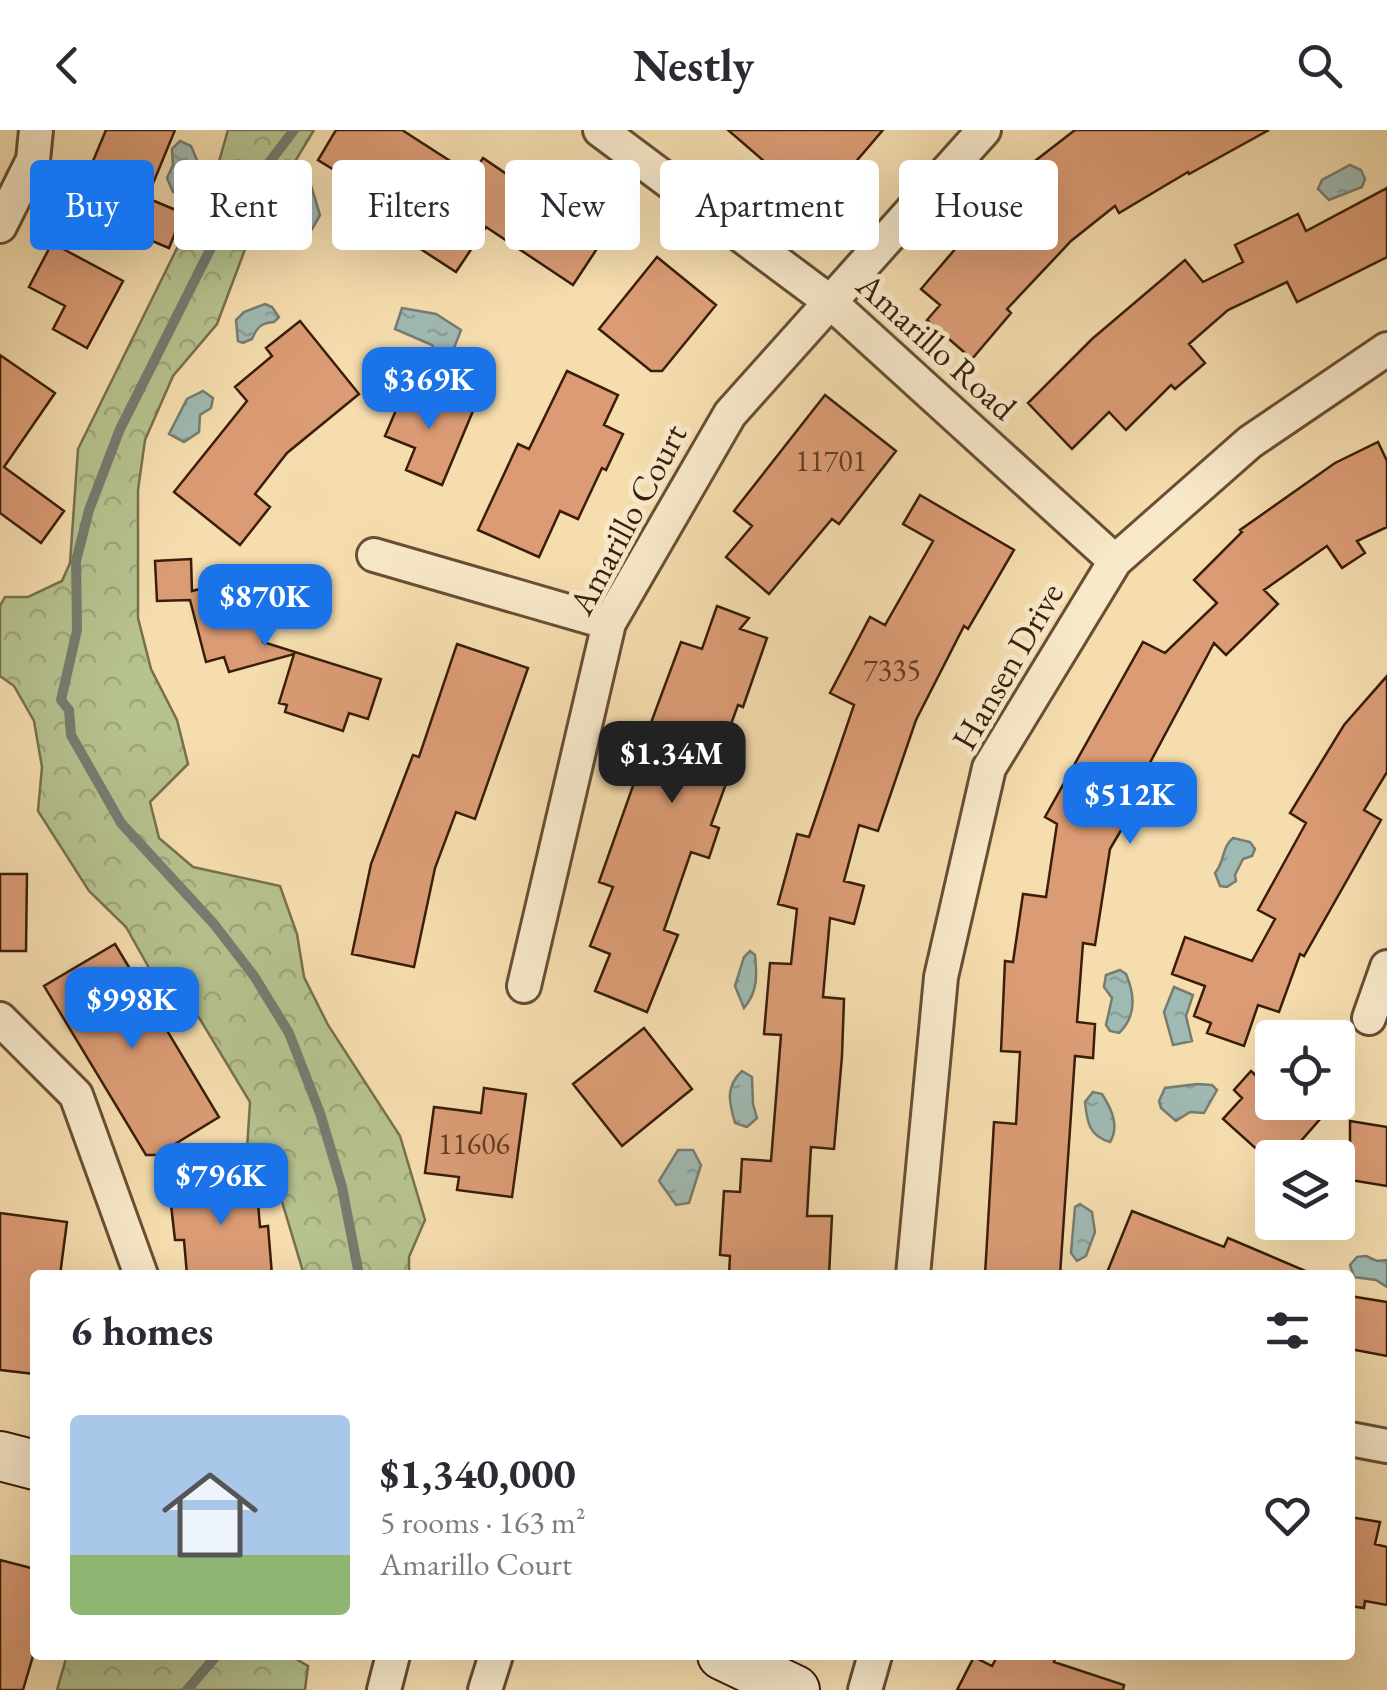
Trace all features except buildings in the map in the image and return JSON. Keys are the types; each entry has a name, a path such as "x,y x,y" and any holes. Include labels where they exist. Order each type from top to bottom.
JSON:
{"street":[{"path":"0,226 33,160 36,130"},
{"name":"Amarillo Road","path":"600,130 829,301 1115,561"},
{"name":"Amarillo Court","path":"524,986 610,622 730,414 984,130"},
{"name":"Hansen Drive","path":"913,1270 942,977 989,768 1115,561 1250,442 1387,349"},
{"path":"374,556 610,622"},
{"path":"1369,1018 1387,968"},
{"path":"0,1019 76,1095 139,1270"},
{"path":"1355,1439 1387,1446"},
{"path":"0,1456 30,1464"},
{"path":"384,1690 392,1660"},
{"path":"484,1690 494,1660"},
{"path":"732,1660 795,1690"},
{"path":"865,1690 873,1660"}],"green space":[{"path":"228,130 314,130 296,160 219,160"},
{"path":"176,250 245,250 217,324 173,376 145,440 138,490 138,618 151,669 177,720 188,764 150,802 159,838 193,867 280,886 297,934 304,977 328,1025 400,1136 425,1220 409,1257 409,1270 302,1270 277,1185 247,1149 250,1102 189,1001 153,975 126,927 89,891 38,811 42,767 34,721 14,686 0,676 0,606 5,597 28,597 62,581 70,563 78,449"},
{"path":"66,1660 298,1660 308,1666 305,1690 57,1690"}],"water":[{"path":"180,141 191,146 197,160 174,160 174,192 167,178 173,165 172,149"},
{"path":"1350,165 1361,170 1365,179 1362,187 1329,200 1318,189 1322,180"},
{"path":"312,189 320,215 312,229"},
{"path":"265,304 279,317 260,326 252,339 238,341 236,320 244,312"},
{"path":"402,308 436,314 461,330 449,361 437,355 432,345 395,329"},
{"path":"203,391 213,398 211,408 200,415 199,432 184,442 169,434 187,399"},
{"path":"1233,838 1250,842 1255,849 1252,856 1243,859 1236,881 1227,887 1220,886 1215,873"},
{"path":"750,951 755,955 756,983 744,1008 735,986 744,957"},
{"path":"1120,970 1129,982 1133,1005 1129,1020 1119,1033 1110,1031 1106,1025 1112,998 1104,987 1106,975"},
{"path":"1174,987 1193,995 1186,1016 1192,1041 1173,1045 1164,1012"},
{"path":"742,1071 752,1077 757,1118 747,1127 735,1123 730,1102 733,1083"},
{"path":"1212,1085 1217,1090 1204,1113 1190,1112 1176,1121 1161,1108 1159,1101 1165,1088"},
{"path":"1093,1092 1102,1094 1111,1111 1114,1130 1110,1142 1093,1132 1088,1122 1085,1102"},
{"path":"678,1150 693,1150 701,1165 689,1203 676,1205 659,1181"},
{"path":"1080,1204 1092,1212 1095,1232 1086,1256 1077,1261 1071,1253 1075,1207"},
{"path":"1357,1257 1387,1260 1387,1287 1376,1280 1355,1277 1350,1265"}],"waterway":[{"path":"294,130 225,220 120,429 89,510 76,561 77,630 61,700 69,710 71,735 121,823 214,924 254,976 289,1033 320,1113 342,1187 358,1270"},
{"path":"187,1690 213,1660"}]}
